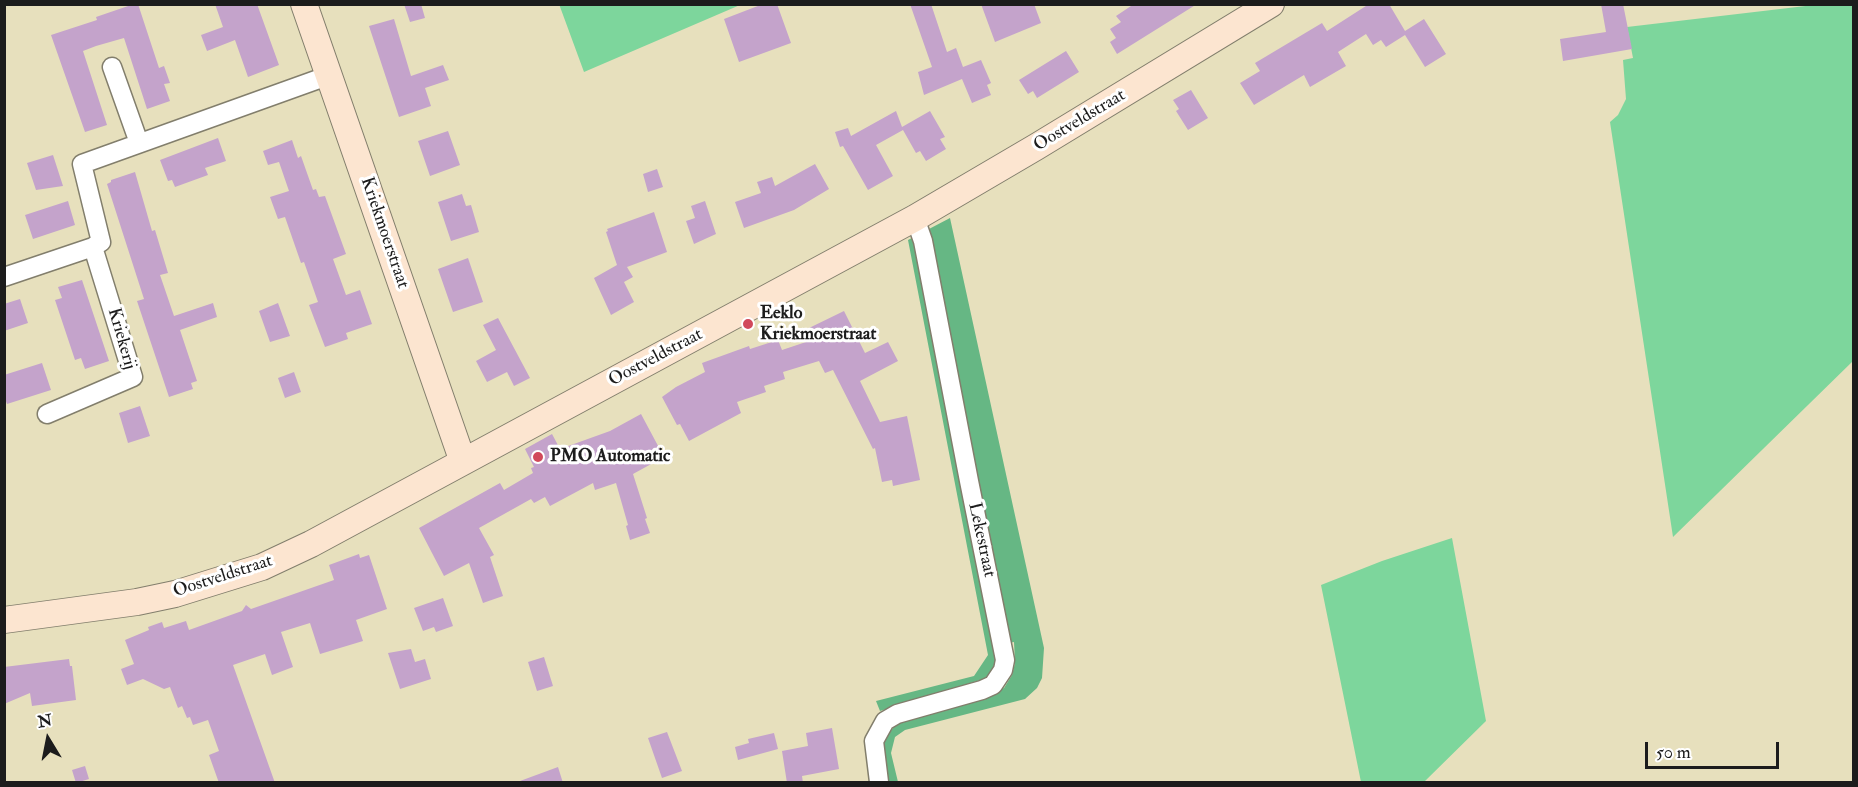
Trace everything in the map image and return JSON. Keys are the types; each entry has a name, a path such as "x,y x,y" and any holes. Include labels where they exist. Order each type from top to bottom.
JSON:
{"street":[{"name":"Kriekmoerstraat","path":"304,4 463,462"},
{"name":"Oostveldstraat","path":"4,620 156,598 215,583 262,567 311,544 915,218 1271,4"},
{"path":"112,67 139,143"},
{"name":"Kriekerij","path":"47,414 133,377 93,247 102,242 82,164 330,75"},
{"name":"Lekestraat","path":"879,783 874,741 885,721 897,714 993,685 1003,670 1005,660 923,241 915,218"},
{"path":"4,277 93,247"}],"green space":[{"path":"559,4 740,4 740,5 584,72"},
{"path":"1814,5 1853,5 1853,361 1673,537 1610,122 1618,115 1626,99 1623,60 1633,58 1627,27"},
{"path":"950,218 1044,648 1042,678 1037,688 1025,699 905,730 895,737 891,753 898,782 886,782 882,751 885,738 898,722 1004,688 1012,675 1015,663 1014,642 999,645 999,664 987,678 880,711 876,701 974,676 988,655 908,240"},
{"path":"1452,538 1486,721 1424,782 1361,782 1321,585 1382,561"}],"building":[{"path":"138,4 159,68 164,66 170,83 164,84 170,101 147,109 124,38 96,46 83,51 107,125 85,132 51,35 97,20 96,17"},
{"path":"215,4 257,4 279,65 248,77 235,40 207,51 201,35 223,27"},
{"path":"404,4 421,4 425,18 410,22"},
{"path":"763,4 777,4 791,43 739,62 724,19"},
{"path":"910,4 931,4 947,52 956,48 963,67 981,60 991,83 987,85 991,95 972,103 962,79 924,95 918,72 932,67"},
{"path":"981,4 1034,4 1041,23 995,42"},
{"path":"1134,4 1197,4 1117,54 1110,42 1116,38 1110,29 1121,22 1116,16"},
{"path":"1369,4 1389,4 1405,31 1424,19 1446,54 1425,67 1405,35 1386,47 1381,40 1373,45 1366,34 1338,52 1346,66 1310,87 1304,75 1254,105 1240,83 1260,71 1255,63 1322,23 1327,31"},
{"path":"1601,4 1623,4 1632,49 1563,61 1560,39 1606,32"},
{"path":"394,19 411,76 443,65 449,80 425,88 431,106 399,117 369,26"},
{"path":"1066,51 1079,72 1037,98 1033,91 1028,94 1019,80"},
{"path":"1191,90 1208,118 1188,130 1176,111 1179,109 1173,100"},
{"path":"896,111 902,127 930,111 945,137 940,139 946,149 926,161 920,151 916,153 903,130 876,145 893,176 868,190 843,146 840,147 835,132 848,128 851,136"},
{"path":"448,131 460,165 430,176 418,141"},
{"path":"218,138 226,161 205,168 208,175 175,187 172,180 168,181 160,160"},
{"path":"292,140 298,158 301,156 313,190 316,189 319,197 325,196 346,254 333,259 346,295 360,290 372,324 346,333 348,339 325,347 309,305 318,302 304,262 301,263 285,217 278,219 270,197 289,191 279,162 268,165 263,151"},
{"path":"53,155 63,186 36,190 27,163"},
{"path":"815,164 829,189 794,210 744,228 735,202 761,193 757,182 772,177 775,186"},
{"path":"657,169 663,187 648,192 643,174"},
{"path":"135,172 152,231 155,230 168,273 160,275 174,316 213,303 217,317 180,330 197,381 191,383 193,389 169,397 137,301 144,299 107,184 111,180"},
{"path":"462,194 466,206 471,205 479,232 451,241 438,202"},
{"path":"68,201 75,225 33,239 25,215"},
{"path":"705,201 716,234 694,244 686,221 695,218 691,206"},
{"path":"654,212 667,252 627,267 633,277 624,282 634,302 611,315 594,278 617,265 607,229"},
{"path":"468,258 483,302 453,312 438,269"},
{"path":"82,280 109,361 85,369 81,358 75,360 55,300 62,298 58,287"},
{"path":"20,299 28,323 4,331 4,304"},
{"path":"278,303 290,336 270,342 259,311"},
{"path":"844,311 865,353 888,342 898,361 860,381 880,422 907,416 920,480 893,486 892,480 882,482 875,448 873,449 833,370 825,373 819,361 783,372 785,379 764,386 766,392 737,402 741,413 689,441 680,424 677,425 662,397 705,372 702,363 749,346 750,349 778,340 782,350 812,340 807,329"},
{"path":"498,318 530,378 514,386 507,372 487,382 476,361 496,350 483,325"},
{"path":"42,363 51,390 7,404 4,396 4,375"},
{"path":"294,372 301,392 285,398 278,378"},
{"path":"140,406 150,436 128,443 119,413"},
{"path":"641,414 664,457 633,474 650,533 630,540 616,483 595,490 593,483 550,506 545,497 534,503 531,499 479,528 494,555 490,557 503,596 483,603 469,563 444,576 419,528 500,483 504,490 533,473 531,468 534,467 525,449 552,434 560,449 610,431"},
{"path":"359,554 360,558 369,555 387,609 356,620 363,641 320,654 310,623 281,632 293,667 272,675 265,654 233,665 275,783 219,783 209,755 219,751 208,720 193,725 182,706 178,708 170,687 164,689 143,679 127,685 121,669 134,664 125,640 162,622 164,628 186,621 189,630 242,611 246,605 251,609 334,580 329,565"},
{"path":"443,598 453,626 436,632 434,627 423,631 414,608"},
{"path":"411,649 415,662 425,659 431,679 400,689 388,653"},
{"path":"544,657 553,686 537,691 528,662"},
{"path":"69,659 76,700 32,706 30,693 4,704 4,667"},
{"path":"832,728 839,769 802,776 803,783 787,783 782,751 808,746 806,733"},
{"path":"667,732 682,771 662,778 648,738"},
{"path":"774,733 778,749 738,760 735,747 749,743 748,739"},
{"path":"85,766 89,779 76,783 72,770"},
{"path":"558,767 563,783 520,783 520,781"}],"place":[{"name":"Eeklo Kriekmoerstraat","path":"748,324"},
{"name":"PMO Automatic","path":"538,457"}]}
